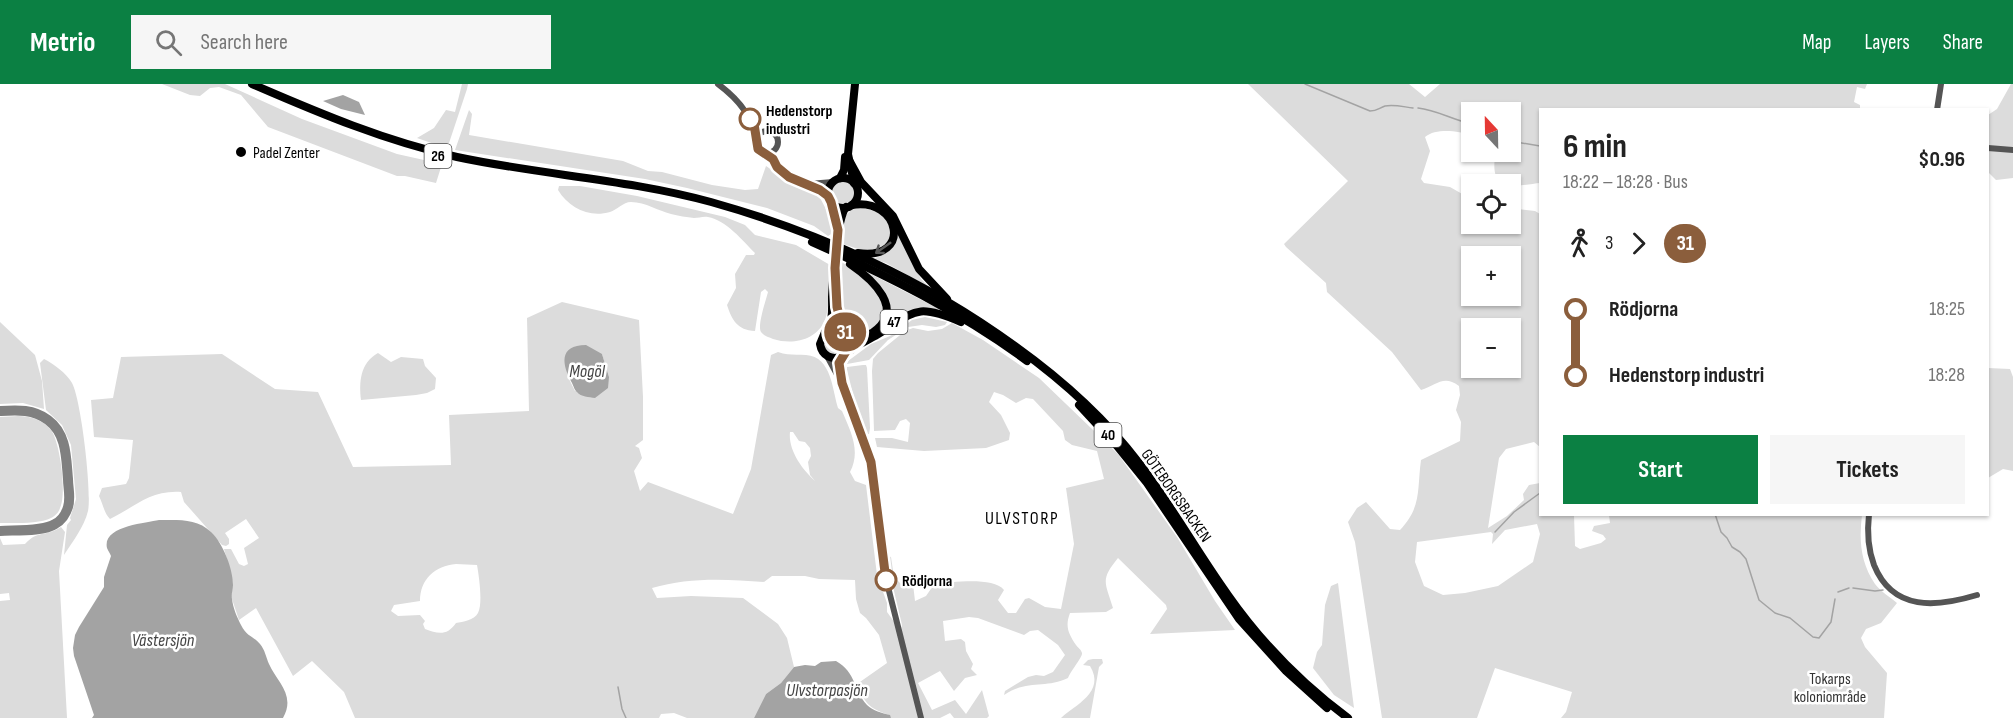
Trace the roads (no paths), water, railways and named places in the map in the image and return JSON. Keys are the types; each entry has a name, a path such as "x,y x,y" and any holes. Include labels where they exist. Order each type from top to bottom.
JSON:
{"highway":[{"name":"26","path":"243,84 309,113 420,151 485,166 613,185 681,199 764,223 830,251 877,286 886,304 882,322 872,333 857,338 844,332"},
{"name":"26","path":"252,84 333,119 420,147 486,162 614,181 691,197 762,218 849,252 868,255 880,253 891,243 894,234 892,223 882,210 867,204 837,206 830,199"},
{"path":"835,268 837,307 850,345 845,354 835,358 827,356 820,344 832,318 832,296 838,233 841,214 856,199 858,192 849,160 854,84"},
{"path":"838,233 830,199 830,186 844,170 854,84"},
{"path":"849,160 861,182 893,216 919,269 934,287 961,310"},
{"path":"836,180 846,178 854,183"},
{"path":"858,192 878,201"},
{"name":"40","path":"830,251 905,286 965,319 987,334"},
{"name":"40","path":"849,252 961,310"},
{"name":"GÖTEBORGSBACKEN","path":"961,310 1030,357 1064,385 1109,428 1159,489 1226,592 1248,621 1290,667 1348,718"},
{"name":"47","path":"845,354 896,321 920,311 942,313 987,334"},
{"path":"828,330 838,329 844,332"},
{"name":"GÖTEBORGSBACKEN","path":"987,334 1044,374 1104,430 1147,483 1239,619 1286,671 1339,718"}],"street":[{"path":"718,84 735,98 754,124 765,131 773,132 778,138 778,146 773,159"},
{"path":"1937,108 1941,84"},
{"path":"754,124 756,146 763,153 773,159 783,172 820,190 830,199"},
{"path":"756,138 765,131"},
{"path":"1989,148 2013,150"},
{"path":"763,153 775,150"},
{"path":"805,184 836,180"},
{"path":"842,383 839,363 845,354"},
{"path":"827,356 842,383 871,462 887,583 921,718"},
{"path":"1869,516 1869,549 1879,576 1890,590 1908,600 1926,604 1947,603 1977,595"}],"water":[{"path":"343,95 359,102 365,115 341,109 323,101"},
{"name":"Mogöl","path":"586,345 602,354 609,377 608,388 595,398 583,396 576,391 566,369 567,352 571,348"},
{"name":"Västersjön","path":"159,520 200,524 220,543 231,572 232,599 238,619 245,632 262,646 269,664 284,689 287,702 283,718 92,718 94,715 74,656 75,635 104,587 104,577 111,556 107,548 107,541 111,535 126,527"},
{"name":"Ulvstorpasjön","path":"836,661 843,665 851,676 867,705 890,715 891,718 754,718 766,694 781,683 794,667 815,666 821,662"}],"waterway":[{"path":"1305,84 1370,111 1388,105 1413,108"},
{"path":"1418,108 1461,121"},
{"path":"1521,143 1539,146"},
{"path":"1495,532 1514,512 1539,494"},
{"path":"1716,516 1721,532 1732,547 1746,559 1759,600 1775,613 1790,618 1813,637 1819,638 1831,622 1835,599"},
{"path":"1838,592 1849,588"},
{"path":"1853,588 1883,590"},
{"path":"618,687 626,718"}],"place":[{"name":"Hedenstorp industri","path":"750,119"},
{"name":"Padel Zenter","path":"241,152"},
{"name":"Rödjorna","path":"886,580"}],"district":[{"name":"ULVSTORP","path":"1022,518"}],"park label":[{"name":"Tokarps koloniområde","path":"1830,687"}]}
